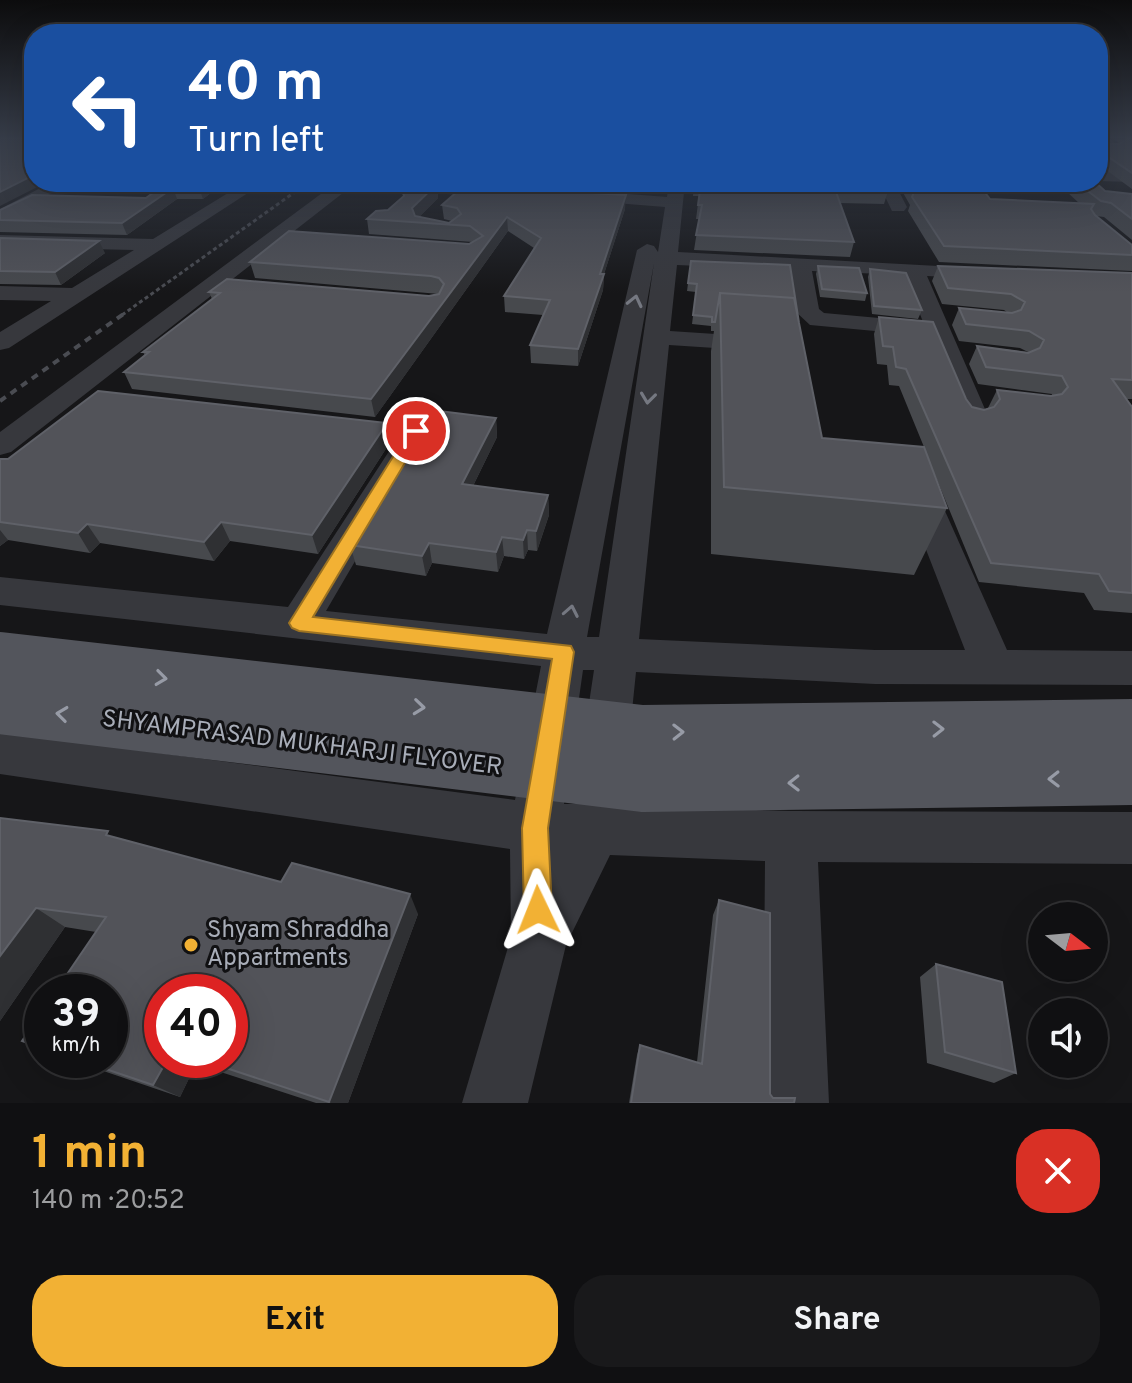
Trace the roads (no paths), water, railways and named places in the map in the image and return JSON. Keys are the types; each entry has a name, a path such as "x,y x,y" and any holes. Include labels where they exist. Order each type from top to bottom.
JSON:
{"main road":[{"path":"0,659 642,732 1132,726"},
{"name":"SHYAMPRASAD MUKHARJI FLYOVER","path":"0,707 643,785 1132,778"}],"street":[{"path":"0,216 34,198 61,192"},
{"path":"0,343 241,192"},
{"path":"0,446 321,202 344,192"},
{"path":"395,207 413,193 450,200 517,201 552,192"},
{"path":"539,938 535,828 563,652 657,257 667,192"},
{"path":"891,192 898,207"},
{"path":"1098,192 1101,195"},
{"path":"190,205 219,206"},
{"path":"10,241 57,220"},
{"path":"84,243 109,227"},
{"path":"277,236 307,238"},
{"path":"10,241 157,245"},
{"path":"657,257 1007,274"},
{"path":"495,1103 539,938 596,830 655,337 657,257"},
{"path":"800,264 808,312 818,320 939,331 976,354"},
{"path":"913,269 969,405 995,398"},
{"path":"213,284 244,287"},
{"path":"0,293 76,295"},
{"path":"939,331 960,316"},
{"path":"655,337 787,346"},
{"path":"69,393 115,398"},
{"path":"299,623 396,431"},
{"path":"878,497 918,503 928,511 993,667"},
{"path":"0,591 563,652 875,667 1132,668"},
{"path":"0,753 535,828 791,836 1132,838"},
{"path":"791,836 796,1103"}],"railway":[{"path":"122,315 295,192"},
{"path":"0,401 125,313"}],"place":[{"name":"Shyam Shraddha Appartments","path":"191,945"}]}
